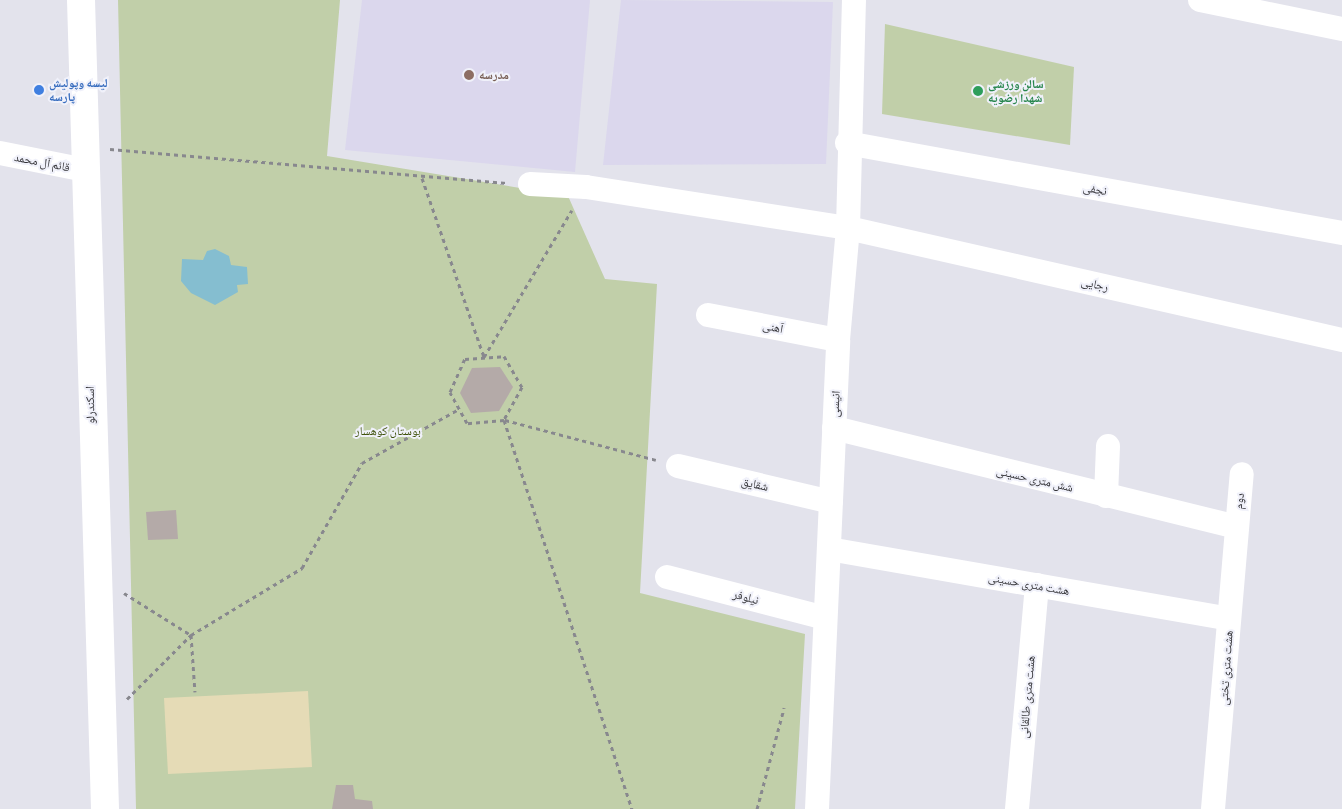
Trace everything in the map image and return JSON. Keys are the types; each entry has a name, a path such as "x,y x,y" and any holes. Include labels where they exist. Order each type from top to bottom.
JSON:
{"main road":[{"name":"اسکندرلو","path":"81,0 96,575 105,809"}],"street":[{"name":"انیسی","path":"816,809 838,340 848,228 847,143 854,0"},
{"path":"1200,0 1342,29"},
{"name":"نجفی","path":"847,143 1342,234"},
{"name":"قائم آل محمد","path":"0,154 84,158"},
{"name":"رجایی","path":"530,184 586,187 848,228 1342,340"},
{"name":"آهنی","path":"708,315 838,340"},
{"name":"شش متری حسینی","path":"834,428 1237,527"},
{"path":"1106,496 1108,446"},
{"name":"شقایق","path":"678,466 831,502"},
{"name":"دوم","path":"1237,527 1242,474"},
{"name":"هشت متری تختی","path":"1213,809 1237,527"},
{"name":"هشت متری حسینی","path":"829,549 1229,620"},
{"name":"نیلوفر","path":"667,577 825,618"},
{"name":"هشت متری طالقانی","path":"1017,809 1037,585"}],"path":[{"path":"84,158 530,184"},
{"path":"422,178 484,357"},
{"path":"484,357 586,187"},
{"path":"632,809 504,420 522,387 504,356 465,358 450,392 467,423 504,420 678,466"},
{"path":"102,724 191,635 302,568 362,463 459,409"},
{"path":"96,575 191,635"},
{"path":"191,635 195,692"},
{"path":"757,809 784,708"}],"shaded area":[{"name":"مدرسه","path":"362,0 590,0 575,172 345,150"},
{"path":"621,0 833,2 826,164 603,165"}],"green space":[{"name":"بوستان کوهسار","path":"118,0 340,0 327,156 568,196 605,279 657,284 640,593 805,634 795,809 136,809"},
{"name":"سالن ورزشی شهدا رضویه","path":"885,24 1074,67 1070,145 882,114"}],"sand":[{"path":"308,691 312,767 168,774 164,698"}],"water":[{"path":"215,249 229,256 231,265 247,267 248,284 237,285 238,292 215,305 191,293 181,281 182,259 203,260 207,251"}],"building":[{"path":"500,367 513,387 499,411 471,413 460,393 472,368"},
{"path":"176,510 178,539 148,540 146,512"},
{"path":"336,785 353,785 355,799 372,801 373,809 332,809"}],"place":[{"name":"مدرسه","path":"469,75"},
{"name":"لیسه وپولیش پارسه","path":"39,90"},
{"name":"سالن ورزشی شهدا رضویه","path":"978,91"}]}
